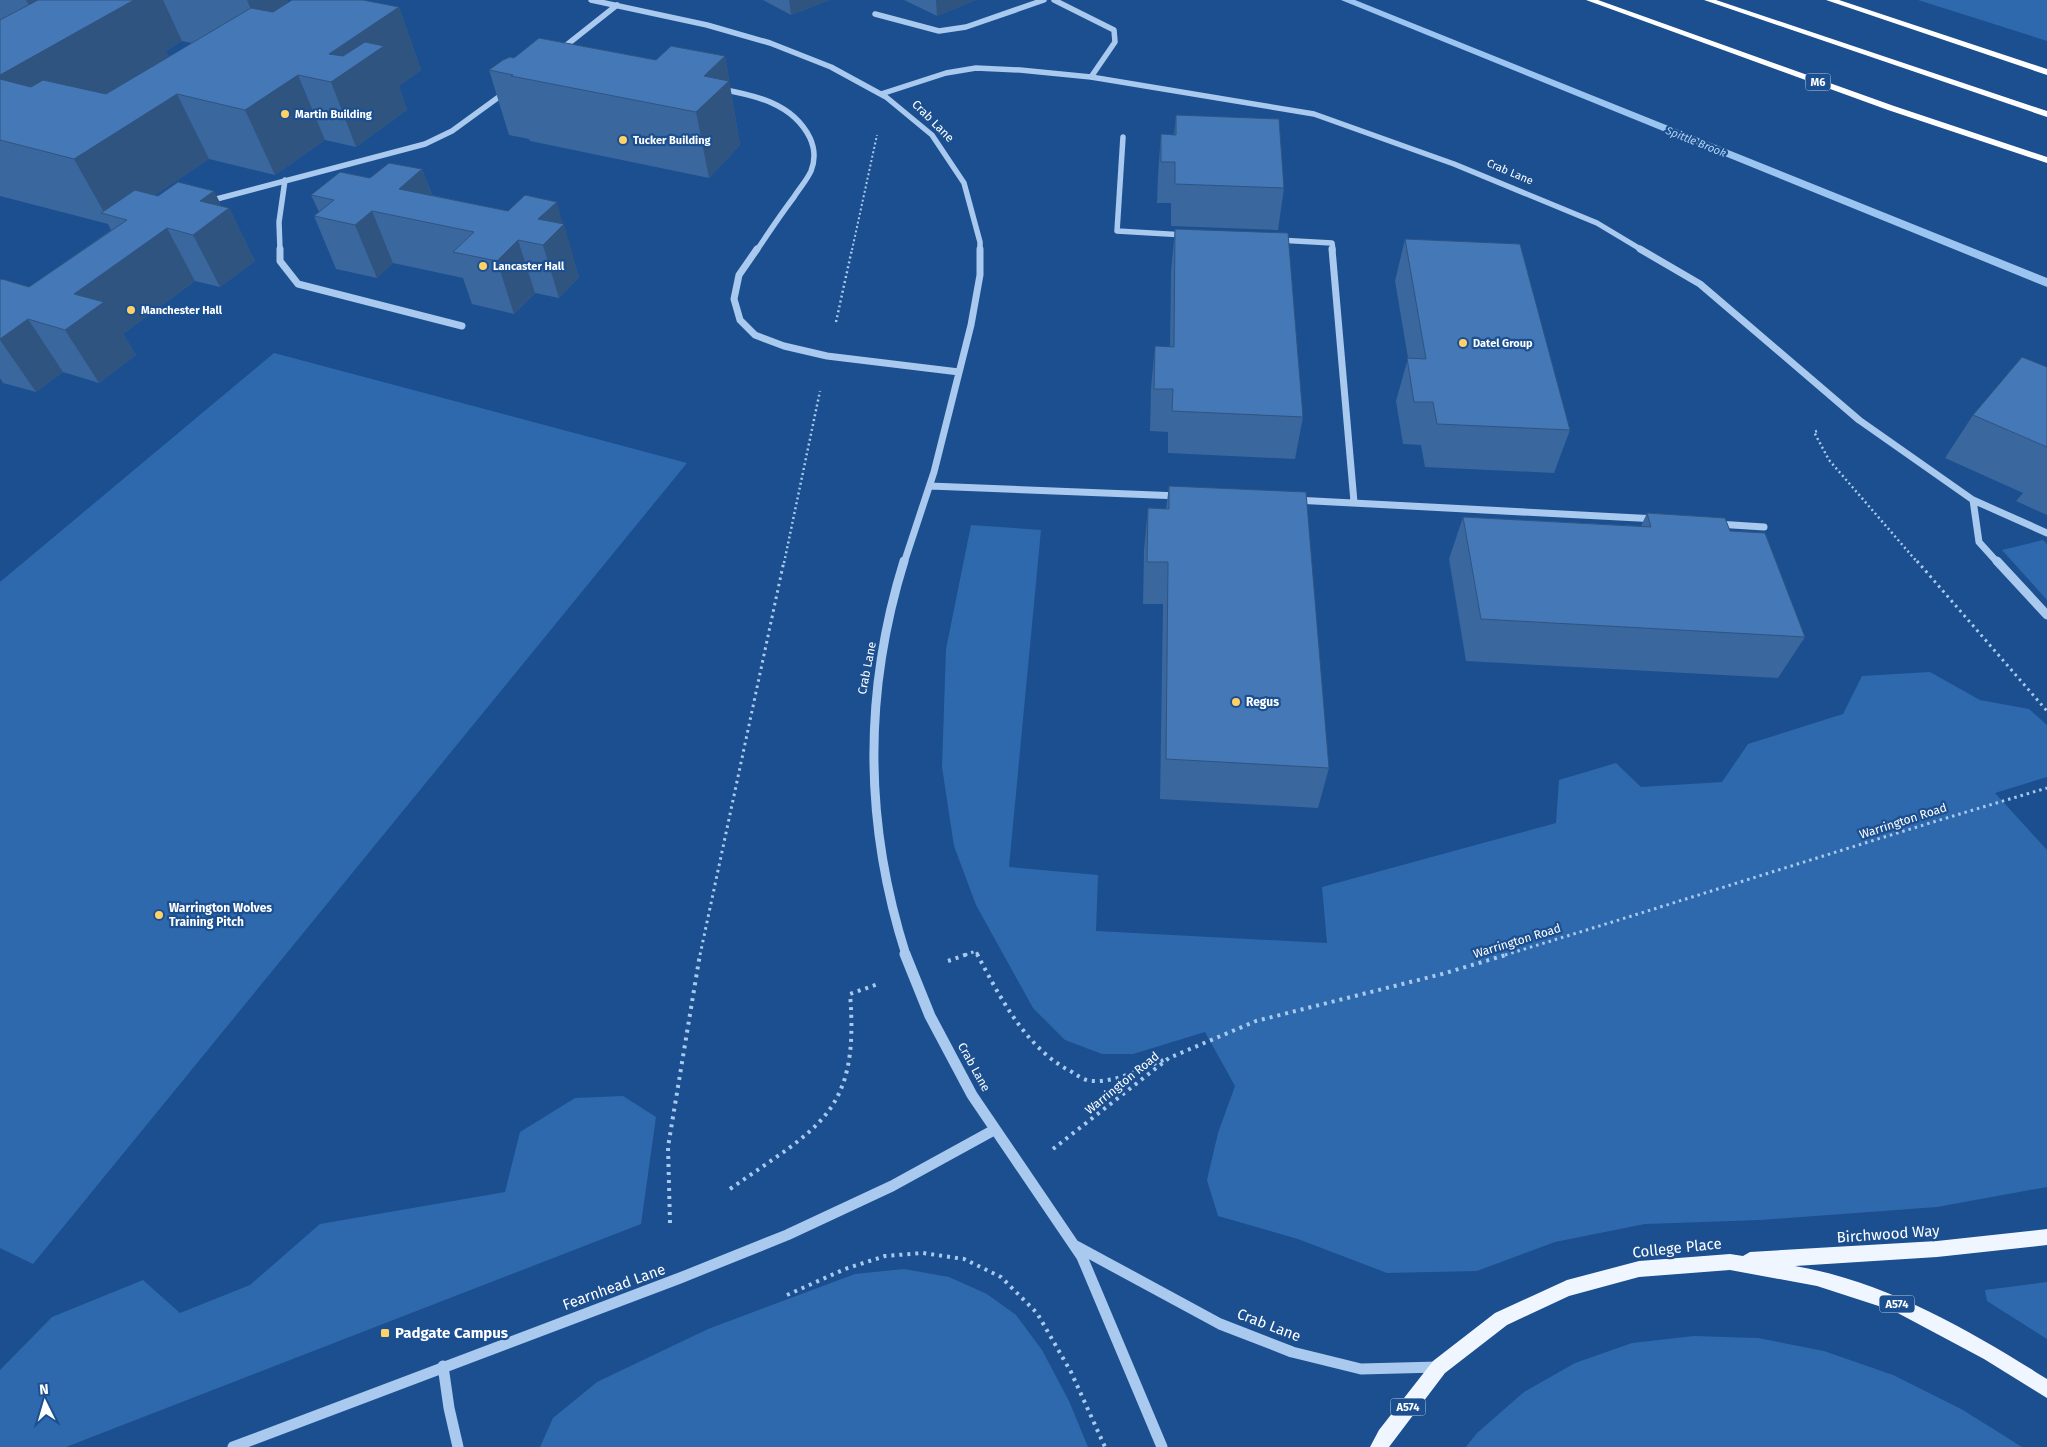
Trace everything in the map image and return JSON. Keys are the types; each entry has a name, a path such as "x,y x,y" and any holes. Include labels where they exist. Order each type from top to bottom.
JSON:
{"highway":[{"name":"M6","path":"1590,0 1891,108 2047,160"},
{"path":"1708,0 2047,114"},
{"path":"1830,0 2047,72"}],"main road":[{"name":"Birchwood Way","path":"1730,1262 1937,1249 2047,1237"},
{"name":"College Place","path":"1379,1447 1385,1436 1440,1367 1501,1319 1567,1288 1639,1268 1730,1262 1817,1278 1897,1304 1990,1353 2047,1389"}],"street":[{"name":"Crab Lane","path":"591,0 715,28 763,42 835,69 881,94 904,110 941,146 961,177 975,214 980,241 981,268 974,308 930,486 900,577 878,682 875,701 872,778 878,833 898,930 912,973 954,1061 994,1130 1076,1246 1162,1447"},
{"path":"1054,0 1114,30 1115,42 1091,78"},
{"path":"563,58 553,56 617,5"},
{"name":"Crab Lane","path":"881,94 946,73 976,68 1020,70 1091,78 1314,114 1454,164 1596,223 1700,284 1858,420 1973,500 2047,533"},
{"path":"202,203 425,144 460,126 515,86"},
{"path":"715,88 753,95 773,102 789,111 806,130 814,150 814,163 810,173 739,275 734,290 734,306 740,321 753,334 810,353 958,372"},
{"path":"1123,137 1117,231 1195,236"},
{"path":"1274,240 1332,243 1354,502"},
{"path":"930,486 1188,496"},
{"path":"1286,500 1354,502 1670,520"},
{"path":"1973,500 1980,542 2047,615"},
{"path":"1708,523 1764,527"},
{"name":"Fearnhead Lane","path":"233,1447 782,1238 875,1196 994,1130"},
{"name":"Crab Lane","path":"1076,1246 1220,1324 1292,1352 1361,1369 1440,1367"},
{"path":"443,1366 449,1408 458,1447"}],"lane":[{"path":"874,14 939,31 966,27 1044,0"},
{"path":"285,180 280,222 280,261 298,284 462,326"}],"path":[{"path":"835,323 877,135"},
{"path":"670,1223 668,1147 695,979 822,383"},
{"path":"1858,420 1814,432 1829,460 2047,711"},
{"name":"Warrington Road","path":"1024,1171 1105,1110 1169,1058 1256,1021 1442,974 2047,788"},
{"path":"976,951 996,989 1027,1033 1049,1058 1070,1073 1092,1081 1118,1078 1169,1058"},
{"path":"730,1189 804,1136 828,1114 842,1088 850,1057 853,1022 850,994"},
{"path":"786,1295 845,1269 885,1256 923,1253 964,1259 1001,1277 1036,1313 1071,1372 1105,1447"}],"shaded area":[{"path":"1918,0 2047,0 2047,41"},
{"name":"Warrington Wolves Training Pitch","path":"274,353 687,463 33,1264 0,1248 0,582"},
{"path":"971,525 1041,530 1009,867 1098,875 1096,931 1327,943 1322,887 1556,823 1559,780 1616,763 1641,787 1722,782 1748,744 1843,714 1862,676 1930,672 1980,700 2029,709 2047,725 2047,777 1995,793 2047,850 2047,1187 1937,1207 1760,1220 1645,1224 1555,1242 1477,1271 1387,1273 1298,1239 1218,1216 1207,1180 1218,1133 1235,1086 1205,1032 1133,1054 1102,1054 1065,1040 1033,1008 976,905 954,846 942,767 946,649"},
{"path":"2043,540 2047,544 2047,600 2002,550"},
{"path":"623,1096 656,1117 641,1224 66,1447 0,1447 0,1370 52,1317 143,1280 180,1313 250,1285 320,1224 505,1192 520,1132 575,1098"},
{"path":"904,1269 949,1277 987,1294 1016,1315 1042,1350 1069,1401 1088,1447 540,1447 553,1418 597,1382 708,1329 855,1274"},
{"path":"2047,1282 2047,1339 1987,1301 1985,1290"},
{"path":"1694,1336 1758,1338 1824,1351 1893,1375 1963,1410 2022,1447 1466,1447 1477,1433 1524,1392 1575,1363 1632,1343"}],"building":[{"path":"38,0 134,0 0,75 0,20"},
{"path":"292,0 363,0 399,7 329,54 343,56 365,42 384,46 331,82 298,75 245,110 177,94 74,159 0,140 0,79 31,87 43,80 106,94 251,8 273,12"},
{"path":"539,38 656,60 671,46 725,56 704,76 729,81 696,112 511,76 513,75 489,70 503,60 510,57 514,58"},
{"path":"1176,115 1279,119 1284,188 1175,184 1175,162 1161,162 1161,134 1176,135"},
{"path":"389,163 422,169 399,189 508,211 525,195 557,202 538,219 564,224 543,245 518,240 497,261 453,252 474,232 372,211 355,225 314,216 334,200 311,195 340,172 370,178"},
{"path":"178,182 214,191 200,201 229,208 193,235 167,228 74,294 104,302 65,330 28,319 0,339 0,280 29,287 127,220 101,213 135,190 158,196"},
{"path":"1175,229 1288,233 1303,417 1172,411 1173,389 1154,389 1155,346 1174,347"},
{"name":"Datel Group","path":"1405,239 1520,244 1570,430 1437,424 1433,402 1414,402 1407,358 1426,359"},
{"path":"2022,357 2047,367 2047,447 1973,415"},
{"name":"Regus","path":"1169,486 1306,492 1329,768 1166,759 1168,562 1147,562 1148,508 1169,509"},
{"path":"1647,513 1725,518 1730,531 1765,533 1805,637 1481,619 1463,517 1651,527"}],"waterway":[{"name":"Spittle Brook","path":"1346,0 2047,283"}],"place":[{"name":"Martin Building","path":"285,114"},
{"name":"Tucker Building","path":"623,140"},
{"name":"Lancaster Hall","path":"483,266"},
{"name":"Manchester Hall","path":"131,310"},
{"name":"Datel Group","path":"1463,343"},
{"name":"Regus","path":"1236,702"},
{"name":"Warrington Wolves Training Pitch","path":"159,915"},
{"name":"Padgate Campus","path":"385,1333"}]}
